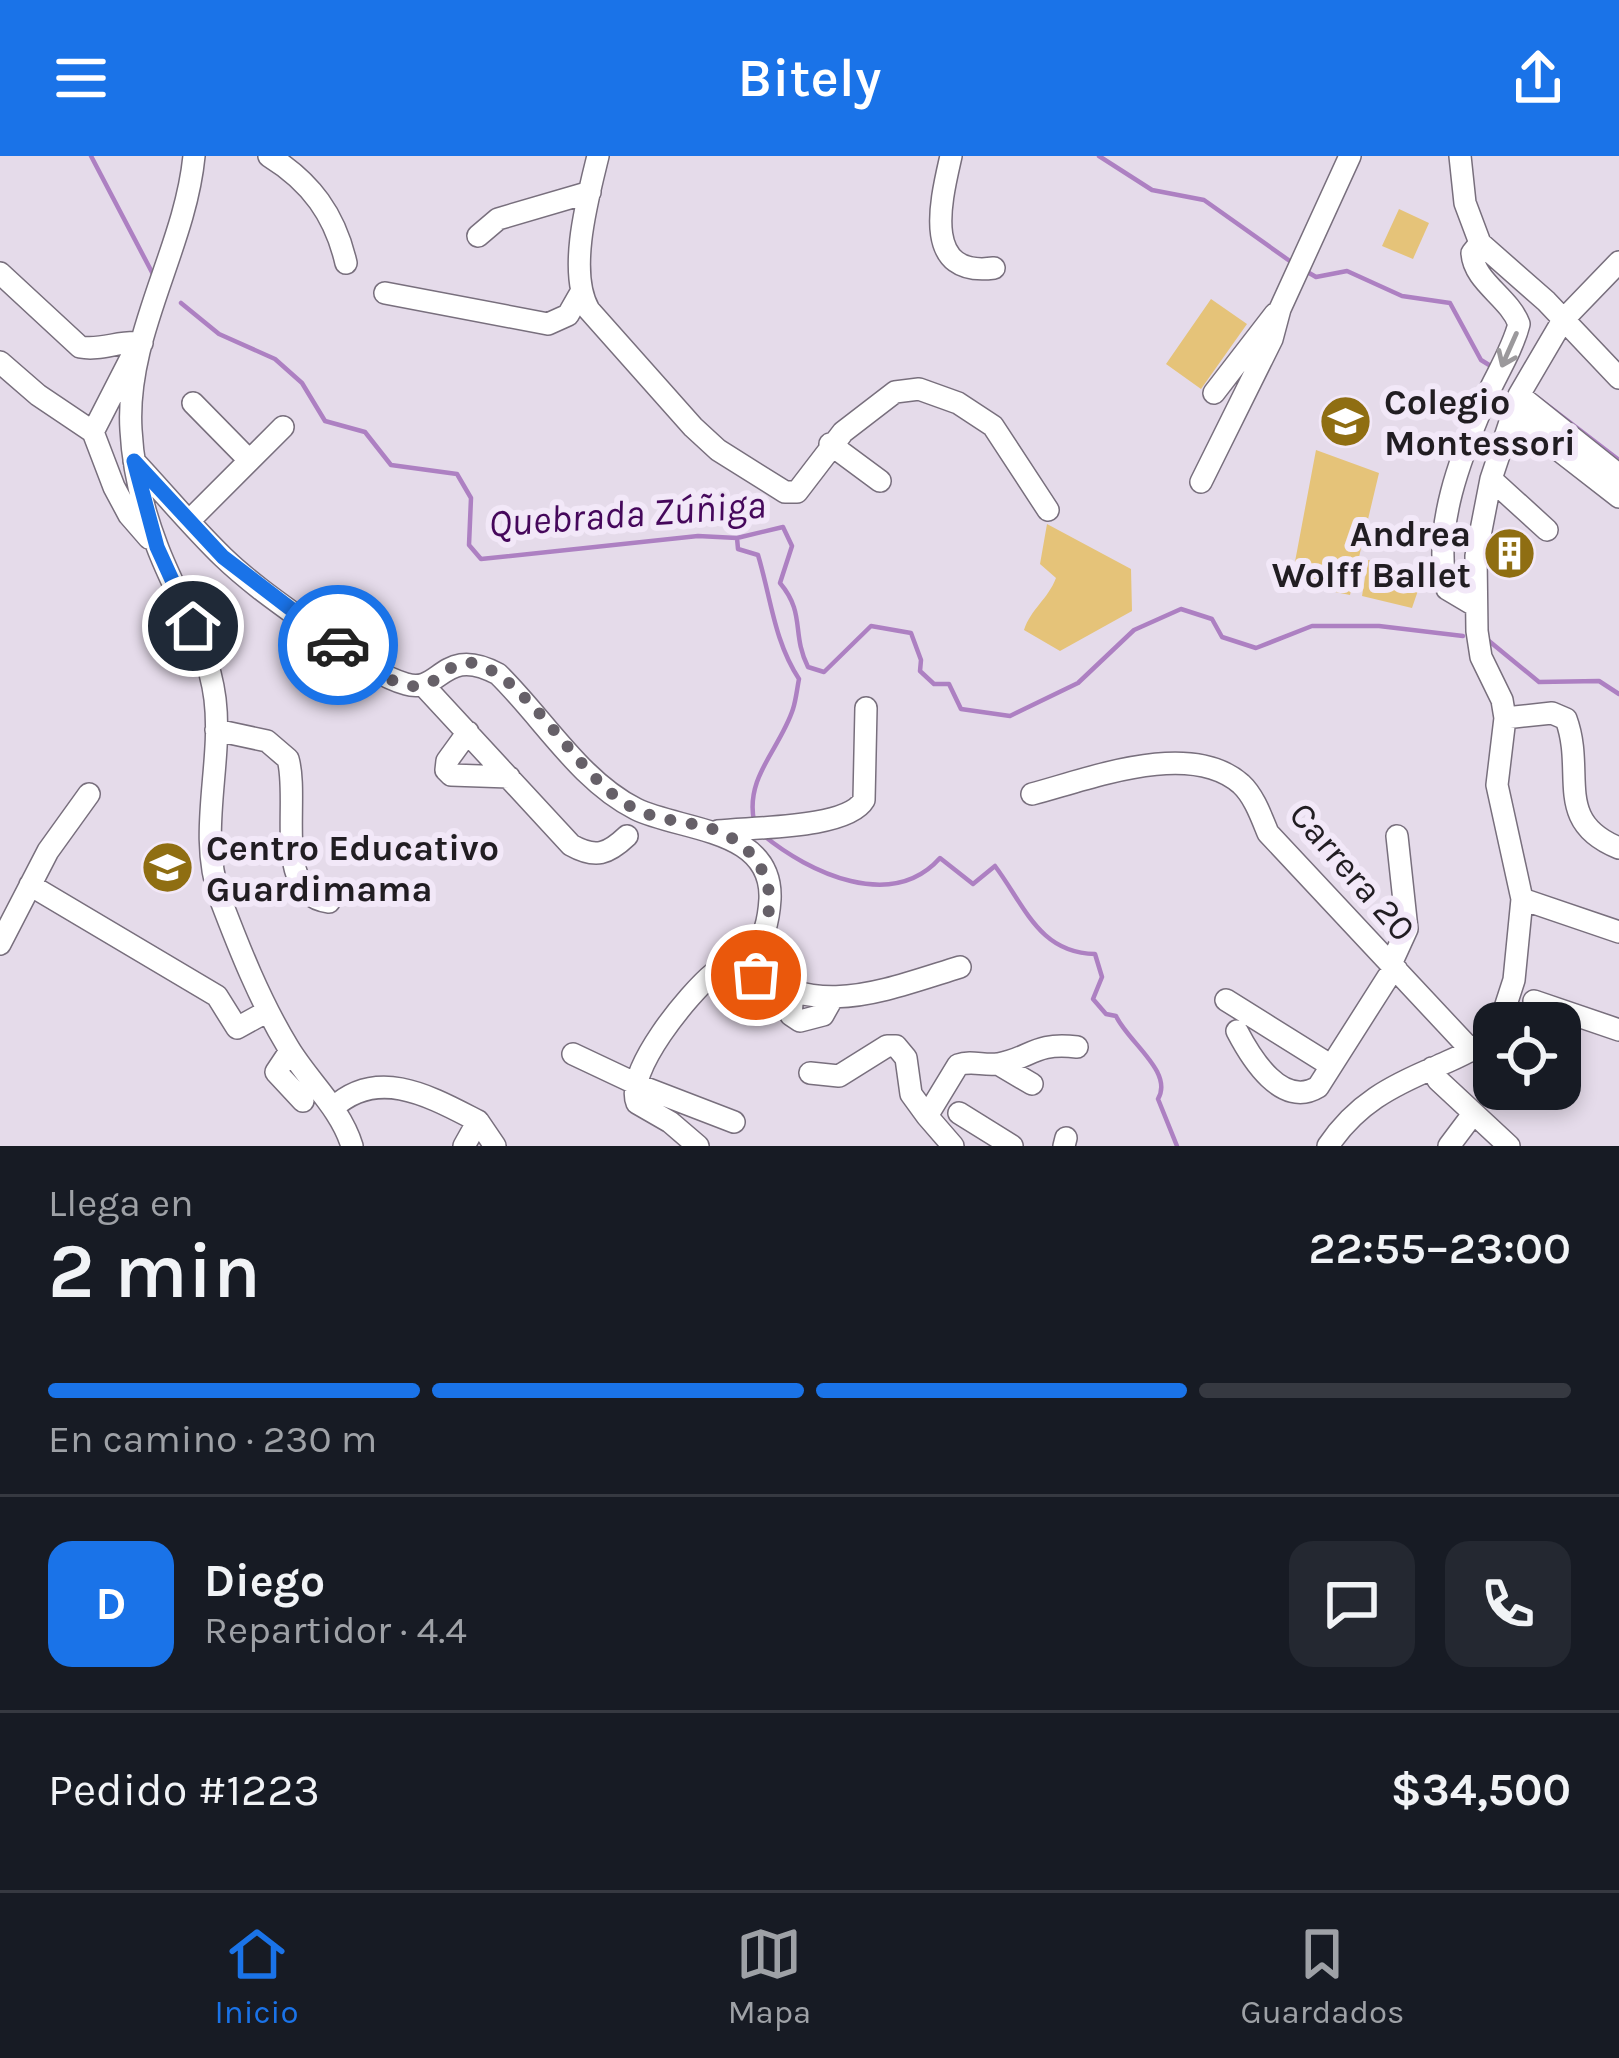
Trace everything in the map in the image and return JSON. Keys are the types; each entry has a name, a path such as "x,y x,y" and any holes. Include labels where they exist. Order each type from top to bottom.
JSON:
{"street":[{"path":"194,156 182,218 142,343 132,400 134,461 157,547 208,664 215,699 211,863 219,894 268,1010 290,1051 333,1108 352,1146"},
{"path":"268,156 296,175 328,211 346,263"},
{"path":"598,156 580,294 693,428 756,475 785,492 797,492 806,486 830,444 895,392 919,388 958,403 993,426 1048,510"},
{"path":"951,156 940,215 942,238 961,266 994,268"},
{"path":"1214,393 1280,309 1350,156"},
{"path":"1460,156 1465,202 1480,243 1619,378"},
{"path":"478,236 498,219 590,192"},
{"path":"1474,605 1447,589 1442,559 1445,527 1472,434 1519,324 1514,311 1474,268 1472,253 1480,243"},
{"path":"1507,1002 1514,980 1522,898 1497,785 1505,718 1502,700 1481,657 1474,605 1476,556 1491,479 1515,404 1563,320 1619,262"},
{"path":"0,273 80,347 96,350 118,343 142,343"},
{"path":"385,293 548,324 568,315 580,294"},
{"path":"1201,482 1272,339 1280,309"},
{"path":"93,432 122,371 142,343"},
{"path":"0,362 52,406 93,432 130,515 157,547"},
{"path":"194,403 249,460"},
{"path":"1515,404 1619,475"},
{"path":"1515,404 1619,497"},
{"path":"189,521 284,428"},
{"path":"830,444 880,482"},
{"path":"134,461 248,579 347,651 405,684 424,686 571,845 597,855 610,852 627,836"},
{"path":"1491,479 1547,530"},
{"path":"424,686 450,667 479,664 514,690 620,801 669,823 718,831 838,819 859,808 864,800 866,708"},
{"path":"1505,718 1552,713 1566,719 1578,814 1590,834 1619,848"},
{"path":"216,730 268,741 288,759 296,881 314,900 329,902"},
{"path":"468,732 447,761 446,770 451,775 509,777"},
{"name":"Carrera 20","path":"1032,794 1169,762 1238,780 1268,833 1472,1051"},
{"path":"0,944 48,851 89,794"},
{"path":"698,1146 637,1103 634,1083 670,1020 716,971 749,955 761,940 771,892 758,862 718,831"},
{"path":"1237,1031 1258,1069 1295,1092 1308,1093 1318,1087 1394,967 1407,929 1397,836"},
{"path":"30,885 217,996 237,1028 268,1010"},
{"path":"1522,898 1619,932"},
{"path":"738,961 793,992 791,1016 800,1021 823,1015 832,999 892,988 960,967"},
{"path":"1226,1000 1330,1065"},
{"path":"1534,1001 1619,1030"},
{"path":"927,1116 958,1065 966,1061 998,1064 1052,1045 1077,1047"},
{"path":"810,1073 839,1076 887,1046 896,1046 906,1058 910,1094 953,1146"},
{"path":"290,1051 277,1072 303,1101"},
{"path":"1328,1146 1361,1106 1472,1051"},
{"path":"573,1054 734,1122"},
{"path":"998,1064 1032,1084"},
{"path":"1438,1065 1473,1114 1509,1146"},
{"path":"333,1108 357,1089 391,1088 439,1101 478,1120 495,1146"},
{"path":"958,1113 1012,1146"},
{"path":"1449,1146 1473,1114"},
{"path":"464,1146 478,1120"}],"shaded area":[{"path":"1399,209 1429,223 1413,259 1382,246"},
{"path":"1211,299 1247,324 1201,389 1166,364"},
{"path":"1316,450 1379,473 1350,595 1291,583"},
{"path":"1047,524 1131,569 1132,611 1060,651 1024,630 1056,578 1040,564"},
{"path":"1368,560 1424,573 1412,608 1362,596"}],"waterway":[{"name":"Quebrada Zúñiga","path":"91,156 155,278"},
{"path":"1099,156 1152,190 1204,200 1294,264"},
{"path":"1304,270 1316,277 1347,271 1402,296 1450,303 1481,360 1494,368"},
{"name":"Quebrada Zúñiga","path":"181,303 219,334 275,359 302,383 325,421 365,432 391,465 457,474 471,498 469,545 481,559 698,536 737,538 783,527 792,546 780,583 793,604 808,667 824,672 871,626 911,633 920,671 934,684 949,684 961,709 1010,716 1078,683 1134,630 1181,609 1212,619 1222,637 1256,648 1312,626 1379,626 1463,636"},
{"path":"1538,398 1619,460"},
{"path":"737,538 738,549 758,555 778,634 799,679 794,706 754,791 754,821"},
{"name":"Quebrada Zúñiga","path":"1489,641 1539,682 1599,681 1619,694"},
{"path":"763,835 803,862 851,881 899,883 940,858 973,884 995,866 1047,936 1076,952 1095,954 1102,977 1093,999 1106,1014 1116,1016 1155,1068 1160,1078 1158,1099 1177,1146"}],"way so far":[{"path":"338,645 389,677 413,686 424,686 450,667 479,664 498,674 530,705 574,758 620,801 669,823 718,831 743,848 758,862 771,892 761,940 738,961 756,975"}],"place":[{"name":"Colegio Montessori","path":"1345,422"},
{"name":"Andrea Wolff Ballet","path":"1510,554"},
{"name":"Centro Educativo Guardimama","path":"167,868"}],"route":[{"path":"193,626 157,547 134,461 223,557 338,645"}]}
